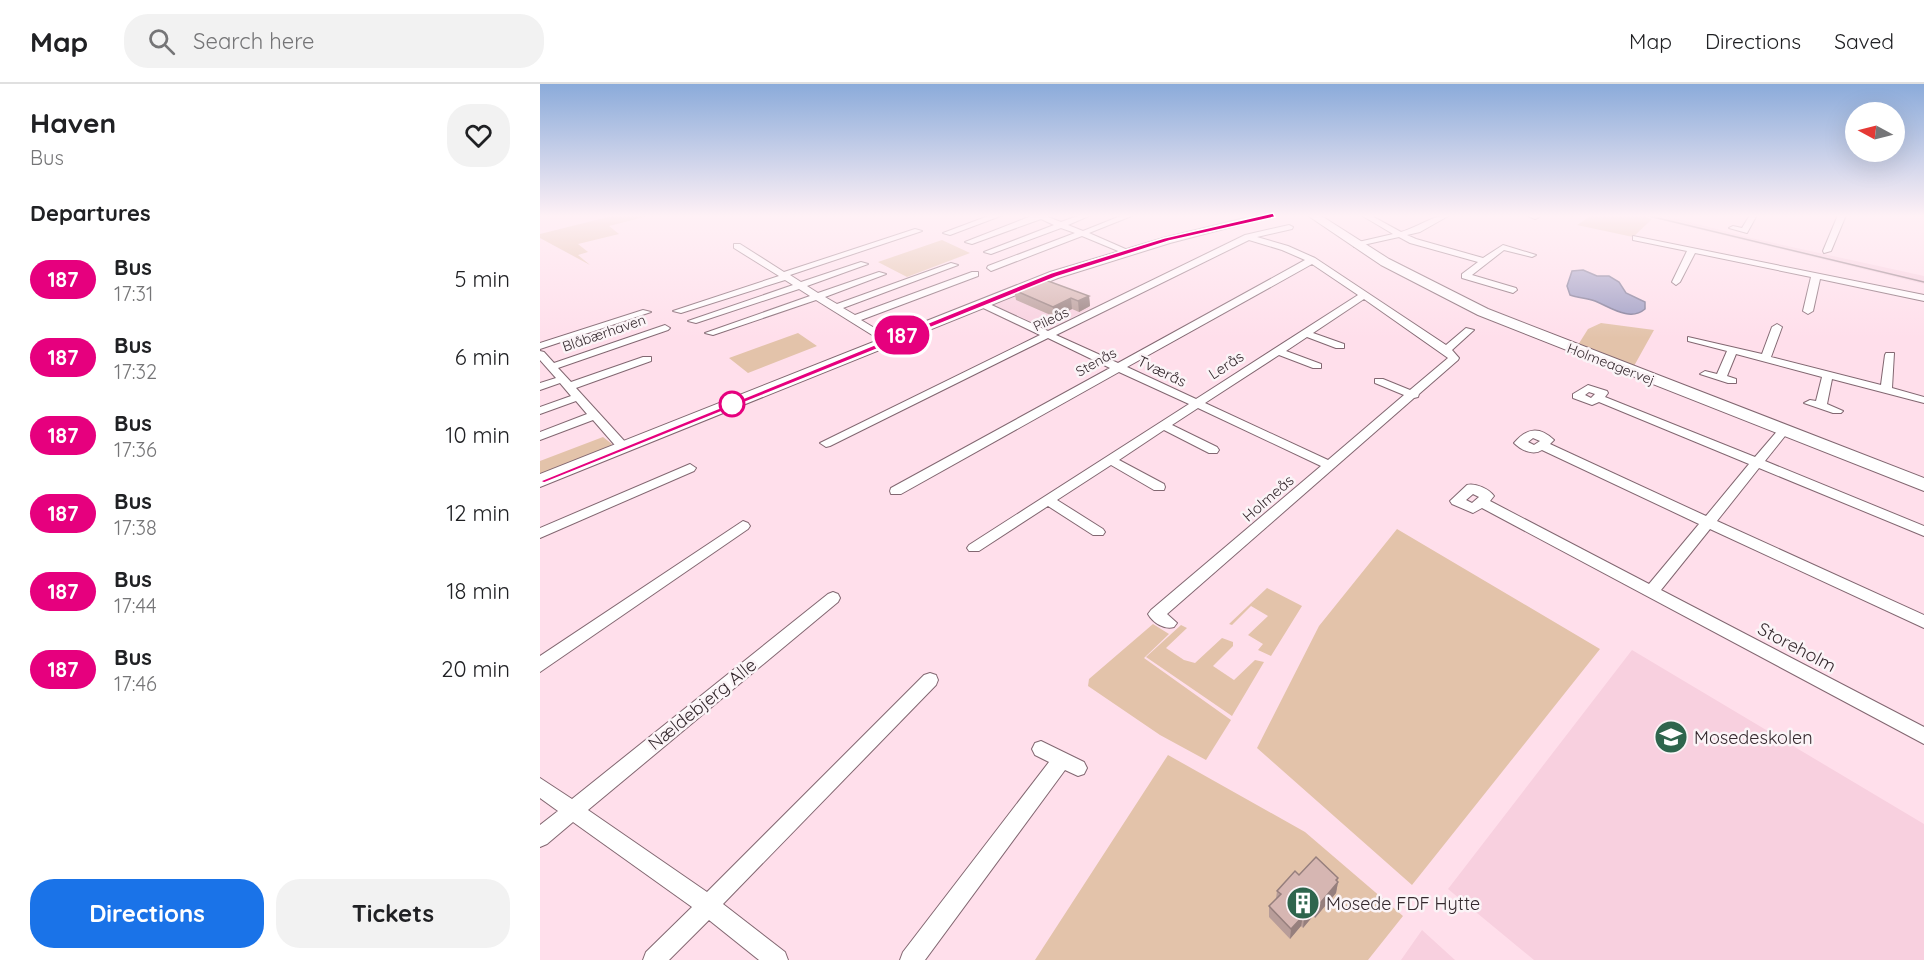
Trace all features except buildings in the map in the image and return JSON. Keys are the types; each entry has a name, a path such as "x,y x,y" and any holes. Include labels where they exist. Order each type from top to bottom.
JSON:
{"street":[{"path":"752,256 889,341"},
{"path":"678,311 844,256"},
{"path":"991,268 1023,256"},
{"path":"540,481 1054,275 1111,256"},
{"name":"Pileås","path":"826,443 1210,256"},
{"path":"1301,256 1312,260 1446,350 1469,330"},
{"name":"Holmeagervej","path":"1376,256 1410,276 1483,312 1924,485"},
{"path":"1468,256 1485,261"},
{"path":"1492,256 1465,276 1513,290"},
{"path":"1676,282 1689,256"},
{"path":"1720,256 1924,298"},
{"name":"Stenås","path":"896,491 1312,260"},
{"path":"693,321 864,264"},
{"path":"836,308 954,265"},
{"path":"711,333 882,274"},
{"path":"854,319 975,274"},
{"path":"1808,310 1816,276"},
{"name":"Lerås","path":"974,548 1365,295"},
{"name":"Tværås","path":"982,304 1329,465"},
{"name":"Blåbærhaven","path":"540,346 646,312"},
{"path":"1765,359 1777,327"},
{"name":"Blåbærhaven","path":"545,362 665,328"},
{"path":"1304,333 1340,346"},
{"path":"1692,339 1924,400"},
{"name":"Holmeås","path":"1169,623 1156,614 1453,361 1452,356 1446,350"},
{"path":"1706,374 1726,380 1733,350"},
{"path":"1277,351 1317,366"},
{"path":"1886,390 1890,355"},
{"path":"540,387 566,383 647,359"},
{"path":"545,362 624,447"},
{"path":"1828,375 1816,405 1837,411"},
{"path":"1379,381 1414,395"},
{"path":"540,411 578,397"},
{"path":"1598,398 1924,531"},
{"path":"540,436 595,415"},
{"path":"1163,425 1213,450"},
{"path":"1651,592 1783,430"},
{"path":"1541,445 1924,622"},
{"path":"1110,460 1159,487"},
{"path":"540,533 690,468"},
{"path":"1047,500 1098,532"},
{"name":"Storeholm","path":"1481,502 1924,736"},
{"path":"540,665 743,526"},
{"name":"Nældebjerg Alle","path":"540,837 832,598"},
{"path":"654,960 930,680"},
{"path":"911,960 1070,764 1041,749"},
{"path":"540,787 706,905 777,960"}],"shaded area":[{"path":"573,256 579,256 590,265"},
{"path":"896,256 962,256 907,277 878,262"},
{"path":"1808,256 1832,256 1924,276 1924,284"},
{"path":"1038,287 1091,308 1048,329 993,305 992,302"},
{"path":"1601,323 1654,330 1634,366 1578,345 1588,329"},
{"path":"798,333 817,346 748,373 729,358"},
{"path":"603,437 612,444 605,451 540,478 540,461"},
{"path":"1397,529 1600,649 1412,885 1257,748 1319,626"},
{"path":"1267,588 1302,606 1271,656 1258,650 1263,644 1248,635 1268,616 1251,606 1232,625 1229,624"},
{"path":"1153,624 1169,634 1144,658 1231,720 1206,760 1160,735 1088,686 1089,679"},
{"path":"1181,625 1187,628 1166,648 1184,660 1195,663 1222,638 1233,642 1233,646 1213,666 1234,680 1255,660 1264,662 1232,716 1146,657"},
{"name":"Mosedeskolen","path":"1632,650 1924,824 1924,960 1534,960 1448,889"},
{"path":"1168,755 1305,832 1403,916 1368,960 1035,960"},
{"path":"1422,930 1455,960 1401,960"}],"water":[{"path":"1583,270 1597,276 1609,276 1619,282 1626,293 1645,302 1645,309 1639,313 1627,314 1595,301 1570,295 1567,286 1572,271"}],"tram line":[{"path":"1815,256 1924,282"}],"bus line":[{"name":"187","path":"540,481 1054,275 1111,256"}],"place":[{"name":"Mosedeskolen","path":"1671,737"},
{"name":"Mosede FDF Hytte","path":"1303,903"}]}
